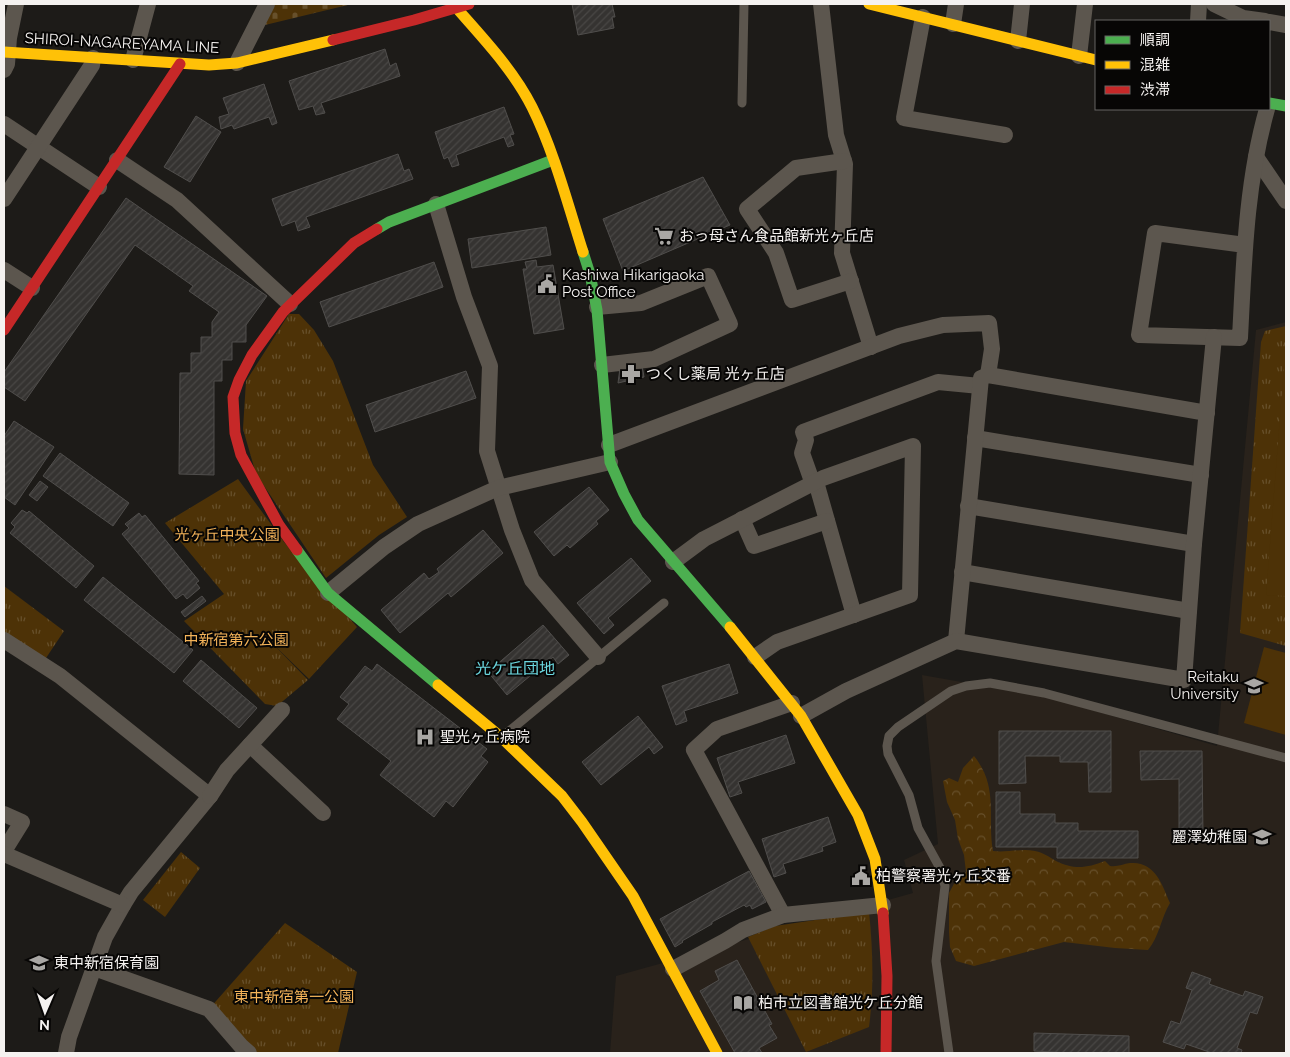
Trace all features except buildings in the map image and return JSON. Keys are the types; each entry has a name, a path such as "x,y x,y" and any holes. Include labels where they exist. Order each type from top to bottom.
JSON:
{"street":[{"path":"4,70 7,64 6,52 16,4"},
{"path":"133,60 148,4"},
{"path":"237,63 267,4"},
{"name":"SHIROI-NAGAREYAMA LINE","path":"6,52 180,64 209,65 237,63 414,20 454,6 471,4"},
{"path":"821,4 836,135 845,164 842,254 871,347"},
{"path":"869,4 889,6 923,17 1095,60"},
{"path":"953,24 956,4"},
{"path":"1018,40 1022,4"},
{"path":"1079,56 1085,4"},
{"path":"1198,20 1199,4"},
{"path":"1214,4 1243,18 1258,20"},
{"path":"454,6 496,55 532,107 553,160 590,274 597,307 610,462 626,499 638,520 755,657 796,709 858,815 868,838 875,859 884,905 887,976 886,1053"},
{"path":"923,17 904,118 1005,135"},
{"path":"1270,22 1286,25"},
{"path":"4,199 92,64 92,58"},
{"path":"4,330 180,64"},
{"path":"1270,103 1286,106"},
{"path":"1245,246 1155,233 1139,335 1240,338 1245,246 1246,224 1256,157 1267,110"},
{"path":"4,124 99,187"},
{"path":"1256,157 1286,201"},
{"path":"117,160 177,200 290,304"},
{"path":"553,160 389,222 354,243 290,304 252,355 239,380 233,397 235,433 241,455 264,500 279,525 328,593 362,624 502,738 562,796 633,896 718,1053"},
{"path":"844,160 796,168 747,209 776,253 792,300 851,281"},
{"path":"436,204 464,297 490,366 487,451 512,530 532,580 598,657"},
{"path":"4,270 32,288"},
{"path":"597,307 641,303 708,276 730,324 654,359 602,365"},
{"path":"609,445 899,336 943,325 989,323 992,349 984,380 975,438 956,641"},
{"path":"783,915 694,750 717,729 796,709 846,691 956,641 1184,680 1194,544 1214,337"},
{"path":"854,615 827,521 802,452 806,440 803,432 938,382 984,380 1207,414"},
{"path":"975,438 1201,475"},
{"path":"673,562 704,539 814,483 913,446 910,595 777,642 755,657"},
{"path":"328,593 384,547 418,524 498,488 610,462"},
{"path":"968,506 1194,544"},
{"path":"742,520 754,546 827,521"},
{"path":"962,572 1189,611"},
{"path":"4,640 60,676 210,796"},
{"path":"66,1053 69,1037 105,937 131,892 210,796 227,770 282,710"},
{"path":"250,745 323,813"},
{"path":"4,814 22,822 4,853 124,905"},
{"path":"673,969 743,930 783,915 884,905"},
{"path":"94,968 209,1009 249,1053"}],"lane":[{"path":"742,103 744,4"},
{"path":"502,738 664,603"},
{"path":"949,1053 936,961 945,886 940,868 918,828 909,795 888,754 889,736 898,727 951,691 966,686 990,683 1044,693 1286,758"}],"shaded area":[{"name":"Reitaku University","path":"1286,322 1286,1053 610,1053 616,976 913,893 904,860 938,844 922,675 1047,697 1217,746 1256,330"}],"green space":[{"path":"275,4 352,4 265,25"},
{"path":"289,314 299,314 314,330 333,361 373,465 407,517 379,535 326,578 256,474 243,429 246,381"},
{"path":"1286,326 1286,646 1240,633 1261,342 1265,331"},
{"path":"1284,366 1286,366 1286,596 1266,595"},
{"name":"光ヶ丘中央公園","path":"238,479 284,542 357,627 309,679 272,643 308,680 277,706 265,704 184,621 224,594 165,523"},
{"path":"4,586 64,631 44,661 4,636"},
{"path":"1264,647 1286,653 1286,735 1244,723"},
{"path":"974,756 987,779 991,802 993,851 1035,851 1063,864 1075,867 1105,861 1110,866 1139,863 1152,870 1164,888 1170,903 1155,939 1148,950 1064,942 974,966 956,961 950,947 949,893 955,882 966,872 964,855 958,839 955,820 947,802 943,781 949,778 958,782 963,768"},
{"path":"181,852 200,868 165,917 143,900"},
{"path":"869,912 872,998 869,1027 806,1052 748,937 775,926"},
{"name":"東中新宿第一公園","path":"285,923 357,972 338,1053 249,1053 209,1009"}],"traffic: fast":[{"path":"1270,103 1286,106"},
{"path":"377,229 389,222 553,160"},
{"path":"583,252 590,274 597,310 610,462 638,520 730,627"},
{"path":"297,550 328,593 438,685"}],"traffic: slow":[{"path":"453,4 516,79 532,107 554,160 583,252"},
{"path":"869,4 1095,60"},
{"path":"4,52 209,65 237,63 333,40"},
{"path":"730,627 801,716 858,815 875,859 883,913"},
{"path":"438,685 502,738 562,796 582,822 633,896 717,1053"}],"traffic: jam":[{"path":"333,40 469,4"},
{"path":"4,330 180,64"},
{"path":"297,550 279,525 241,455 235,433 233,397 239,380 252,355 283,312 354,243 377,229"},
{"path":"883,913 887,976 886,1053"}],"place":[{"name":"おっ母さん食品館新光ヶ丘店","path":"664,236"},
{"name":"Kashiwa Hikarigaoka Post Office","path":"547,284"},
{"name":"つくし薬局 光ヶ丘店","path":"631,374"},
{"name":"Reitaku University","path":"1254,686"},
{"name":"聖光ヶ丘病院","path":"425,737"},
{"name":"麗澤幼稚園","path":"1262,837"},
{"name":"柏警察署光ヶ丘交番","path":"861,876"},
{"name":"東中新宿保育園","path":"39,963"},
{"name":"柏市立図書館光ケ丘分館","path":"743,1003"}],"district":[{"name":"光ケ丘団地","path":"515,668"}],"park label":[{"name":"中新宿第六公園","path":"236,640"}]}
